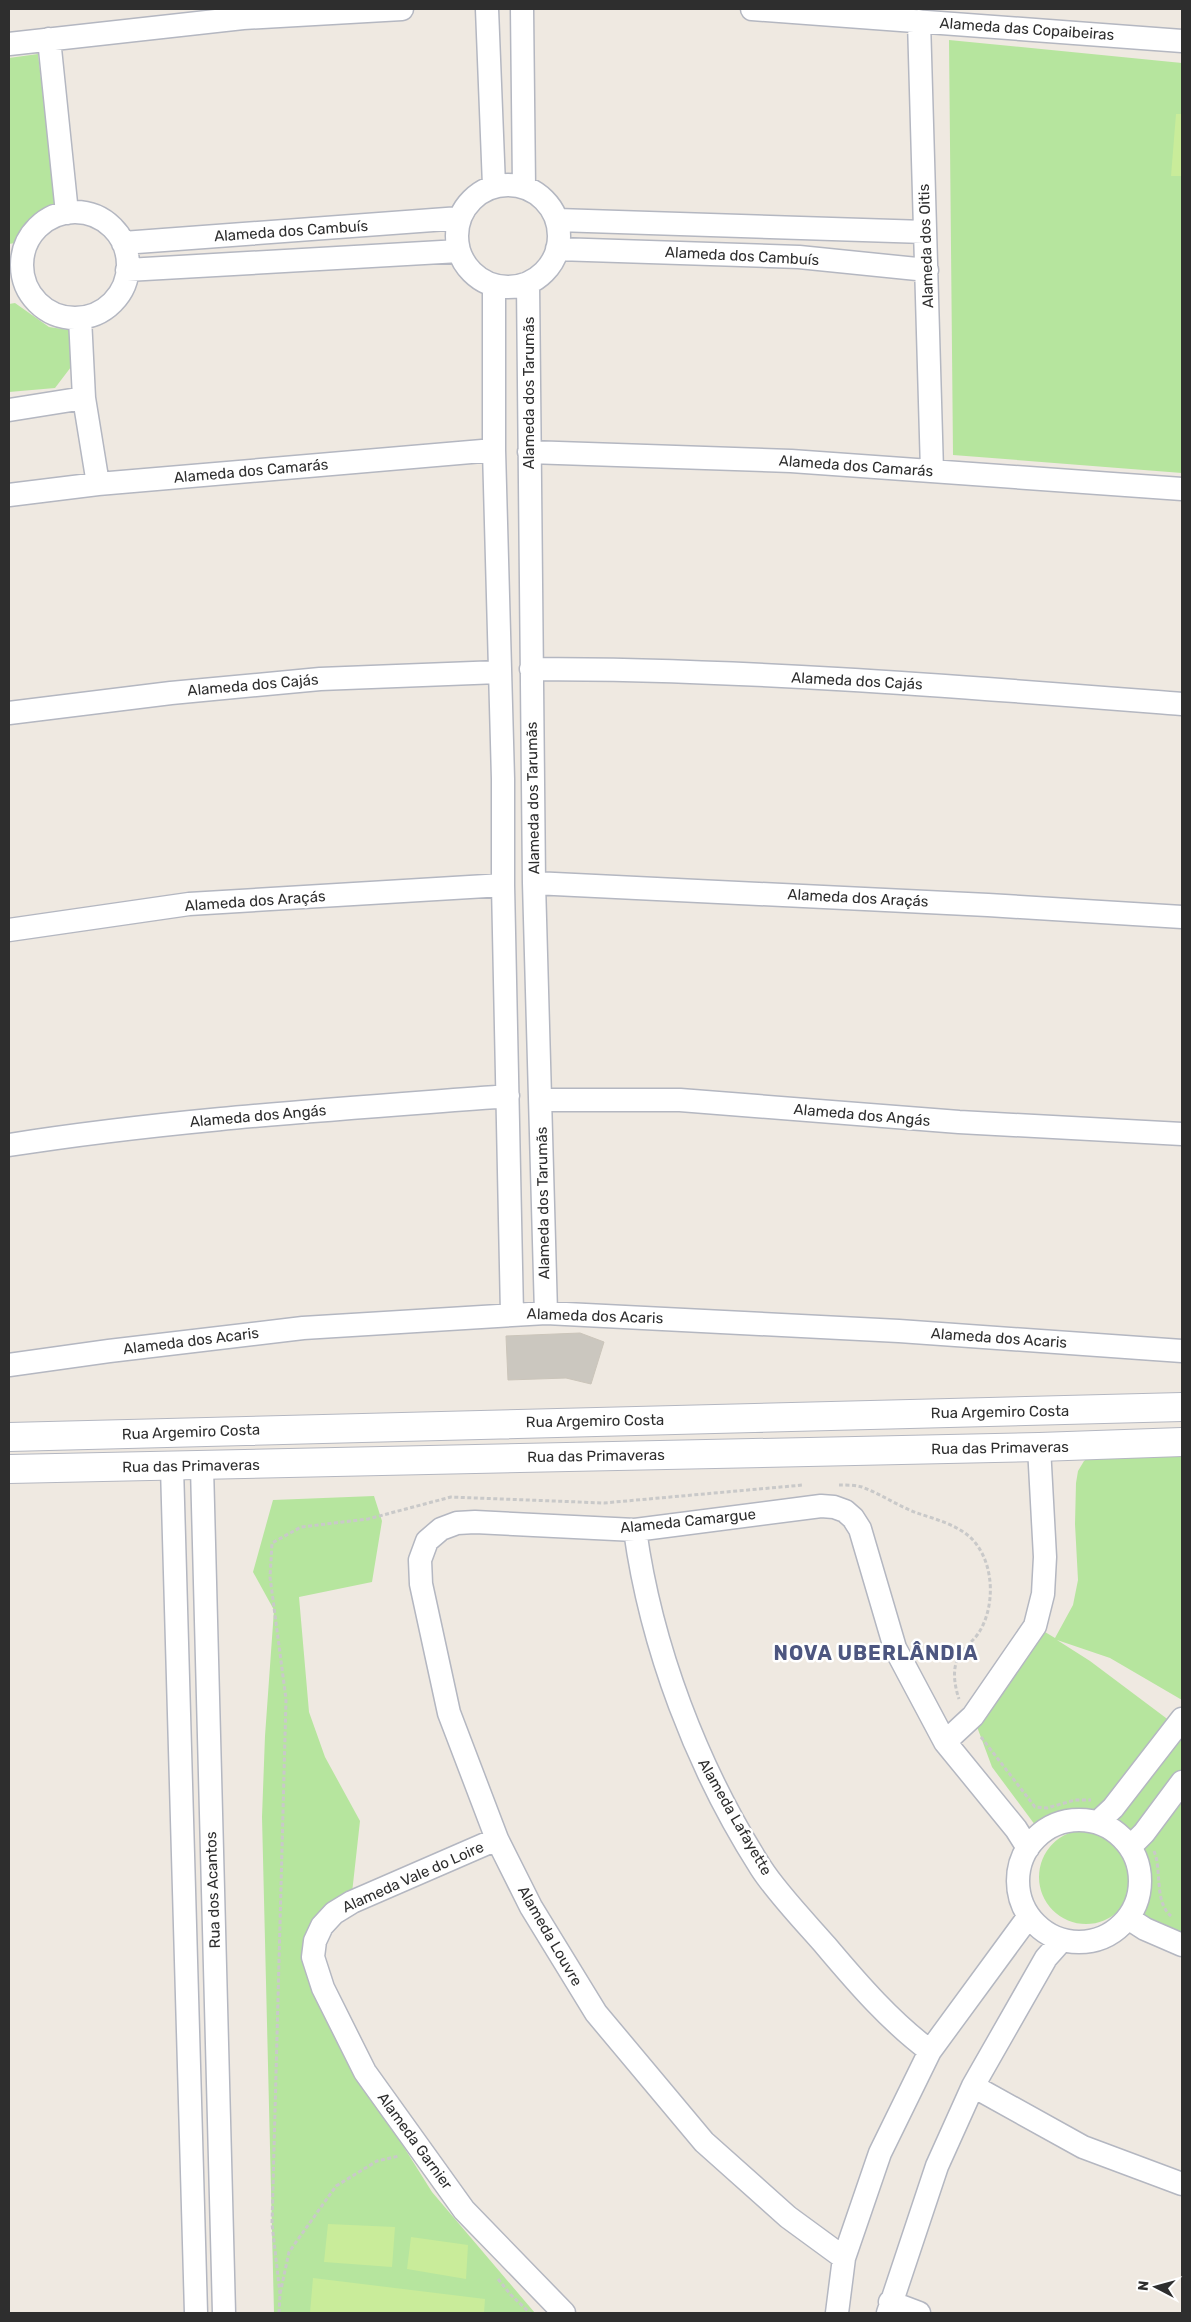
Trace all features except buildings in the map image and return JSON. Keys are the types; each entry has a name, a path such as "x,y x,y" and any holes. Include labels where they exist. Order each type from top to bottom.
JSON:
{"street":[{"path":"9,44 243,18 402,9"},
{"path":"486,9 494,186"},
{"path":"522,9 524,187"},
{"name":"Alameda das Copaibeiras","path":"752,9 1182,40"},
{"name":"Alameda dos Oitis","path":"919,21 932,471"},
{"path":"49,39 67,213"},
{"path":"514,185 524,187 544,200 557,220 559,234 557,249 551,263 541,275 528,283 511,287 494,285 478,278 467,267 459,252 457,235 460,218 468,204 480,193 494,186 514,185"},
{"path":"81,212 94,216 106,222 116,231 123,243 127,256 128,270 124,285 117,297 107,308 94,315 80,318 64,317 49,312 18,289 23,272 16,257 38,227 52,218 67,213 81,212"},
{"name":"Alameda dos Cambuís","path":"123,243 460,218"},
{"name":"Alameda dos Cambuís","path":"557,220 925,232"},
{"name":"Alameda dos Cambuís","path":"557,249 799,257 927,270"},
{"name":"Alameda dos Cambuís","path":"128,270 459,252"},
{"name":"Alameda dos Tarumãs","path":"528,283 534,883 546,1313"},
{"name":"Alameda dos Tarumãs","path":"494,285 494,450 503,779 503,885 512,1314"},
{"path":"80,318 84,398 98,484"},
{"path":"9,410 84,398"},
{"name":"Alameda dos Camarás","path":"9,495 98,484 494,450"},
{"name":"Alameda dos Camarás","path":"529,452 791,461 1182,489"},
{"path":"497,561 530,561"},
{"name":"Alameda dos Cajás","path":"531,669 647,669 941,686 1182,704"},
{"name":"Alameda dos Cajás","path":"9,713 171,693 320,679 499,672"},
{"path":"503,779 533,778"},
{"name":"Alameda dos Araçás","path":"534,883 988,905 1182,917"},
{"name":"Alameda dos Araçás","path":"9,930 189,904 503,885"},
{"path":"506,996 538,994"},
{"name":"Alameda dos Angás","path":"9,1145 206,1119 508,1096"},
{"name":"Alameda dos Angás","path":"541,1100 680,1100 959,1122 1182,1134"},
{"name":"Alameda dos Acaris","path":"9,1366 109,1351 303,1328 546,1313 899,1331 1182,1351"},
{"name":"Rua Argemiro Costa","path":"9,1437 757,1416 1119,1410 1182,1407"},
{"path":"1112,1444 1112,1421 1119,1410"},
{"path":"757,1416 757,1453"},
{"name":"Rua das Primaveras","path":"9,1469 1039,1448 1182,1442"},
{"path":"1028,1848 1016,1830 945,1742 973,1716 1035,1626 1043,1594 1045,1557 1039,1448"},
{"name":"Rua dos Acantos","path":"202,1466 224,2313"},
{"name":"Rua dos Acantos","path":"172,1467 196,2313"},
{"name":"Alameda Camargue","path":"441,1529 457,1523 474,1522 634,1530 822,1506 834,1507 845,1511 853,1518 860,1529 867,1547 896,1648 945,1742"},
{"name":"Alameda Louvre","path":"441,1529 427,1541 420,1560 420,1584 449,1713 497,1839 530,1907 596,2013 704,2142 788,2217 844,2258"},
{"name":"Alameda Lafayette","path":"634,1530 653,1626 699,1756 761,1869 858,1983 912,2037 930,2051"},
{"path":"1182,1719 1105,1815 1058,1823 1041,1833 1028,1848 1022,1861 1019,1890 1029,1916 1044,1931 1062,1940 1080,1942 1098,1939 1115,1931 1128,1918 1137,1901 1140,1883 1137,1840 1182,1782"},
{"path":"1105,1815 1116,1832 1137,1840"},
{"name":"Alameda Vale do Loire","path":"315,1941 322,1926 328,1919 352,1902 497,1839"},
{"path":"837,2313 844,2258 880,2153 930,2051 1029,1916"},
{"path":"1128,1918 1146,1929 1182,1945"},
{"path":"919,2313 889,2307 937,2166 973,2086 1046,1958 1062,1940"},
{"name":"Alameda Garnier","path":"315,1941 313,1957 323,1988 365,2072 464,2210 564,2313"},
{"path":"973,2086 1083,2147 1182,2184"}],"path":[{"path":"280,2294 272,2224 286,1699 270,1577 272,1543 301,1528 368,1519 451,1497 604,1503 805,1484"},
{"path":"831,1484 860,1486 913,1511 956,1528 972,1539 982,1555 990,1575 991,1597 984,1624 975,1640 961,1652 954,1670 959,1698 973,1716 982,1739 1036,1807 1047,1808 1075,1800 1091,1800 1105,1815"},
{"path":"1137,1840 1156,1853 1166,1911 1177,1920"},
{"path":"279,2313 280,2294 289,2252 336,2186 377,2161 404,2155"},
{"path":"493,2272 511,2295 530,2313"}],"green space":[{"path":"949,40 1182,63 1182,473 953,455"},
{"path":"38,54 56,205 38,217 15,243 9,244 9,58"},
{"path":"1176,114 1182,114 1182,176 1171,176"},
{"path":"15,303 49,327 69,330 71,367 55,388 9,392 9,304"},
{"path":"1182,1450 1182,1700 1110,1658 1057,1640 1090,1661 1182,1730 1182,1945 1123,1915 1137,1901 1141,1887 1141,1872 1136,1858 1128,1845 1117,1834 1105,1826 1091,1821 1076,1820 1058,1824 1041,1833 992,1767 973,1716 1035,1626 1055,1638 1073,1605 1078,1580 1075,1524 1076,1483 1078,1471 1084,1461 1093,1454"},
{"path":"374,1496 382,1521 372,1582 299,1597 309,1712 325,1757 360,1821 351,1902 315,1941 355,2069 432,2192 535,2313 274,2313 262,1817 265,1736 274,1610 253,1572 273,1500"},
{"path":"1086,1830 1104,1833 1120,1843 1130,1859 1133,1877 1130,1895 1120,1911 1104,1921 1086,1924 1068,1921 1052,1911 1042,1895 1039,1877 1042,1859 1052,1843 1068,1833"},
{"path":"328,2224 395,2227 392,2267 324,2262"},
{"path":"411,2237 468,2245 466,2279 407,2269"},
{"path":"313,2278 485,2299 484,2313 310,2313"}],"district":[{"name":"NOVA UBERLÂNDIA","path":"876,1653"}]}
